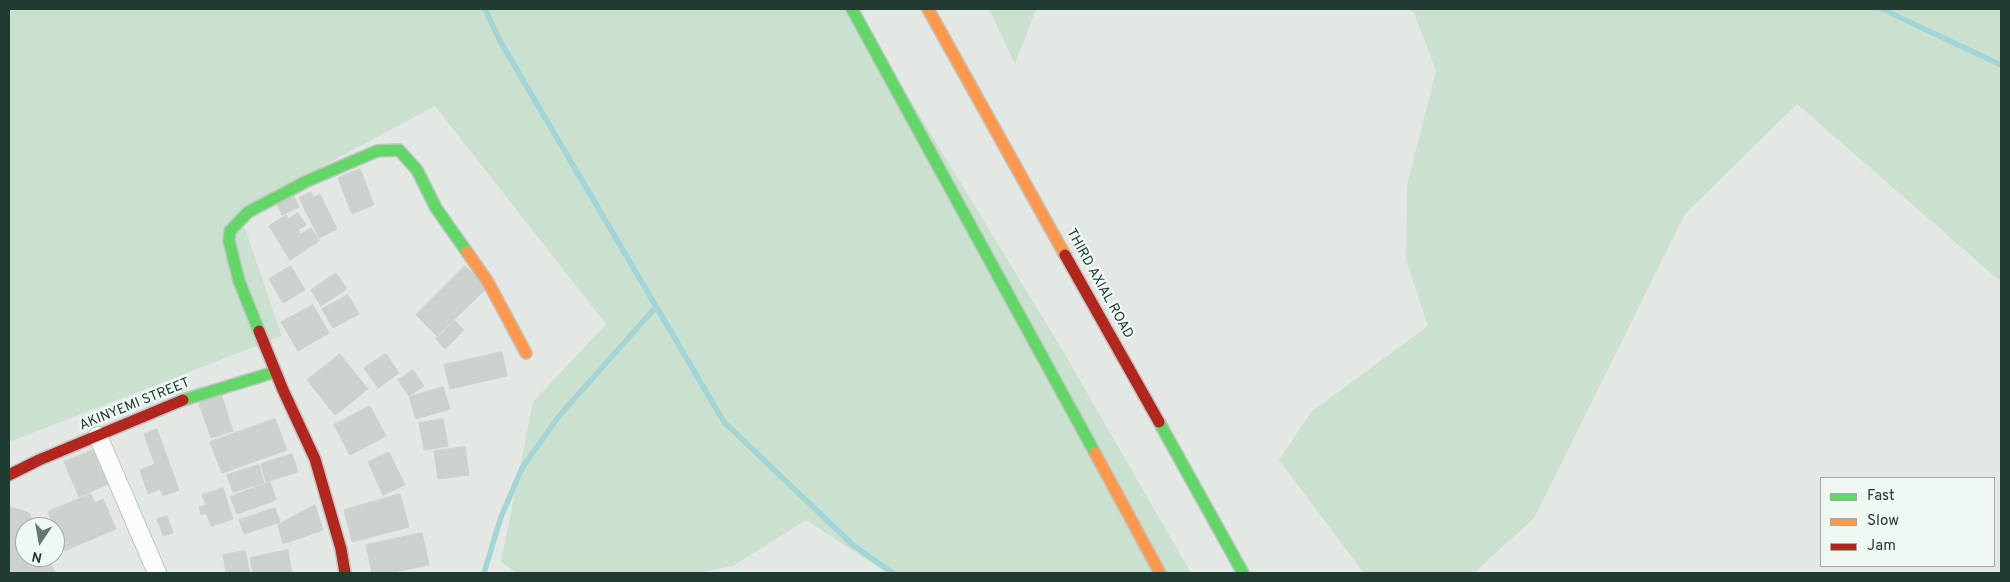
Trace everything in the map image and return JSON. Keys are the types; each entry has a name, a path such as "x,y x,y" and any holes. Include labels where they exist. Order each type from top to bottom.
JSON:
{"main road":[{"path":"852,9 1160,573"},
{"name":"THIRD AXIAL ROAD","path":"928,9 1243,573"},
{"path":"345,573 341,549 315,459 275,372 239,281 230,253 230,232 248,212 306,181 377,151 399,150 417,170 436,208 488,282 526,353"},
{"name":"AKINYEMI STREET","path":"9,476 39,460 174,403 275,372"}],"street":[{"path":"98,436 157,573"}],"green space":[{"path":"9,9 855,9 1063,351 1191,573 887,573 806,520 733,566 697,573 517,573 501,562 533,402 606,324 435,106 239,211 282,336 9,442"},
{"path":"989,9 1036,9 1015,64"},
{"path":"1405,9 2001,9 2001,282 1797,104 1685,214 1534,518 1474,573 1363,572 1279,460 1311,412 1428,326 1406,259 1407,185 1436,71 1414,13"}],"building":[{"path":"360,169 374,205 352,214 338,178"},
{"path":"292,192 299,207 282,215 275,200"},
{"path":"311,192 313,197 320,194 337,229 319,238 299,198"},
{"path":"298,213 306,225 298,230 301,234 311,228 319,241 290,260 269,226 286,215 288,219"},
{"path":"291,266 305,290 283,303 269,279"},
{"path":"465,266 487,288 437,336 416,315"},
{"path":"336,273 347,289 321,306 311,290"},
{"path":"348,295 359,314 333,328 322,309"},
{"path":"313,305 329,333 298,351 281,322"},
{"path":"455,321 464,330 445,349 436,339"},
{"path":"502,352 507,376 450,389 444,365"},
{"path":"340,354 368,389 335,415 307,380"},
{"path":"386,354 399,373 378,388 364,368"},
{"path":"413,370 424,386 409,396 398,380"},
{"path":"443,387 450,409 416,419 409,397"},
{"path":"221,393 233,431 211,438 198,401"},
{"path":"370,406 386,436 350,455 334,425"},
{"path":"275,419 287,450 222,473 210,442"},
{"path":"443,419 448,446 424,450 419,423"},
{"path":"157,429 179,490 163,496 160,489 148,494 140,470 155,464 144,434"},
{"path":"465,447 469,475 438,479 434,451"},
{"path":"93,450 108,484 79,497 64,462"},
{"path":"389,452 405,485 383,495 368,462"},
{"path":"292,454 298,472 266,482 261,464"},
{"path":"259,465 264,483 233,492 227,475"},
{"path":"270,482 276,500 237,514 230,497"},
{"path":"223,488 233,519 211,526 206,513 201,515 199,507 206,505 202,495"},
{"path":"91,494 95,503 103,499 116,529 65,551 65,517 50,517 48,512"},
{"path":"400,494 409,527 352,542 344,510"},
{"path":"315,505 323,530 283,544 278,525"},
{"path":"9,508 29,513 31,517 15,517 15,567 52,567 55,573 9,573"},
{"path":"275,508 280,522 244,534 239,520"},
{"path":"167,516 173,533 163,536 157,519"},
{"path":"422,533 429,565 388,573 372,573 366,545"},
{"path":"288,550 292,573 253,573 250,558"},
{"path":"245,551 250,573 226,573 223,555"}],"waterway":[{"path":"485,9 500,41 724,422 854,546 893,573"},
{"path":"1882,9 2001,65"},
{"path":"484,573 501,517 522,468 559,416 655,308"}],"traffic: fast":[{"path":"852,9 1095,453"},
{"path":"259,331 239,281 229,241 230,231 248,212 307,181 377,151 399,150 417,170 436,208 467,252"},
{"path":"183,400 275,372"},
{"path":"1159,422 1243,573"}],"traffic: slow":[{"path":"928,9 1065,255"},
{"path":"467,252 488,282 526,353"},
{"path":"1095,453 1160,573"}],"traffic: jam":[{"path":"1065,255 1159,422"},
{"path":"259,331 283,390 315,459 341,549 345,573"},
{"path":"9,475 39,460 183,400"}]}
